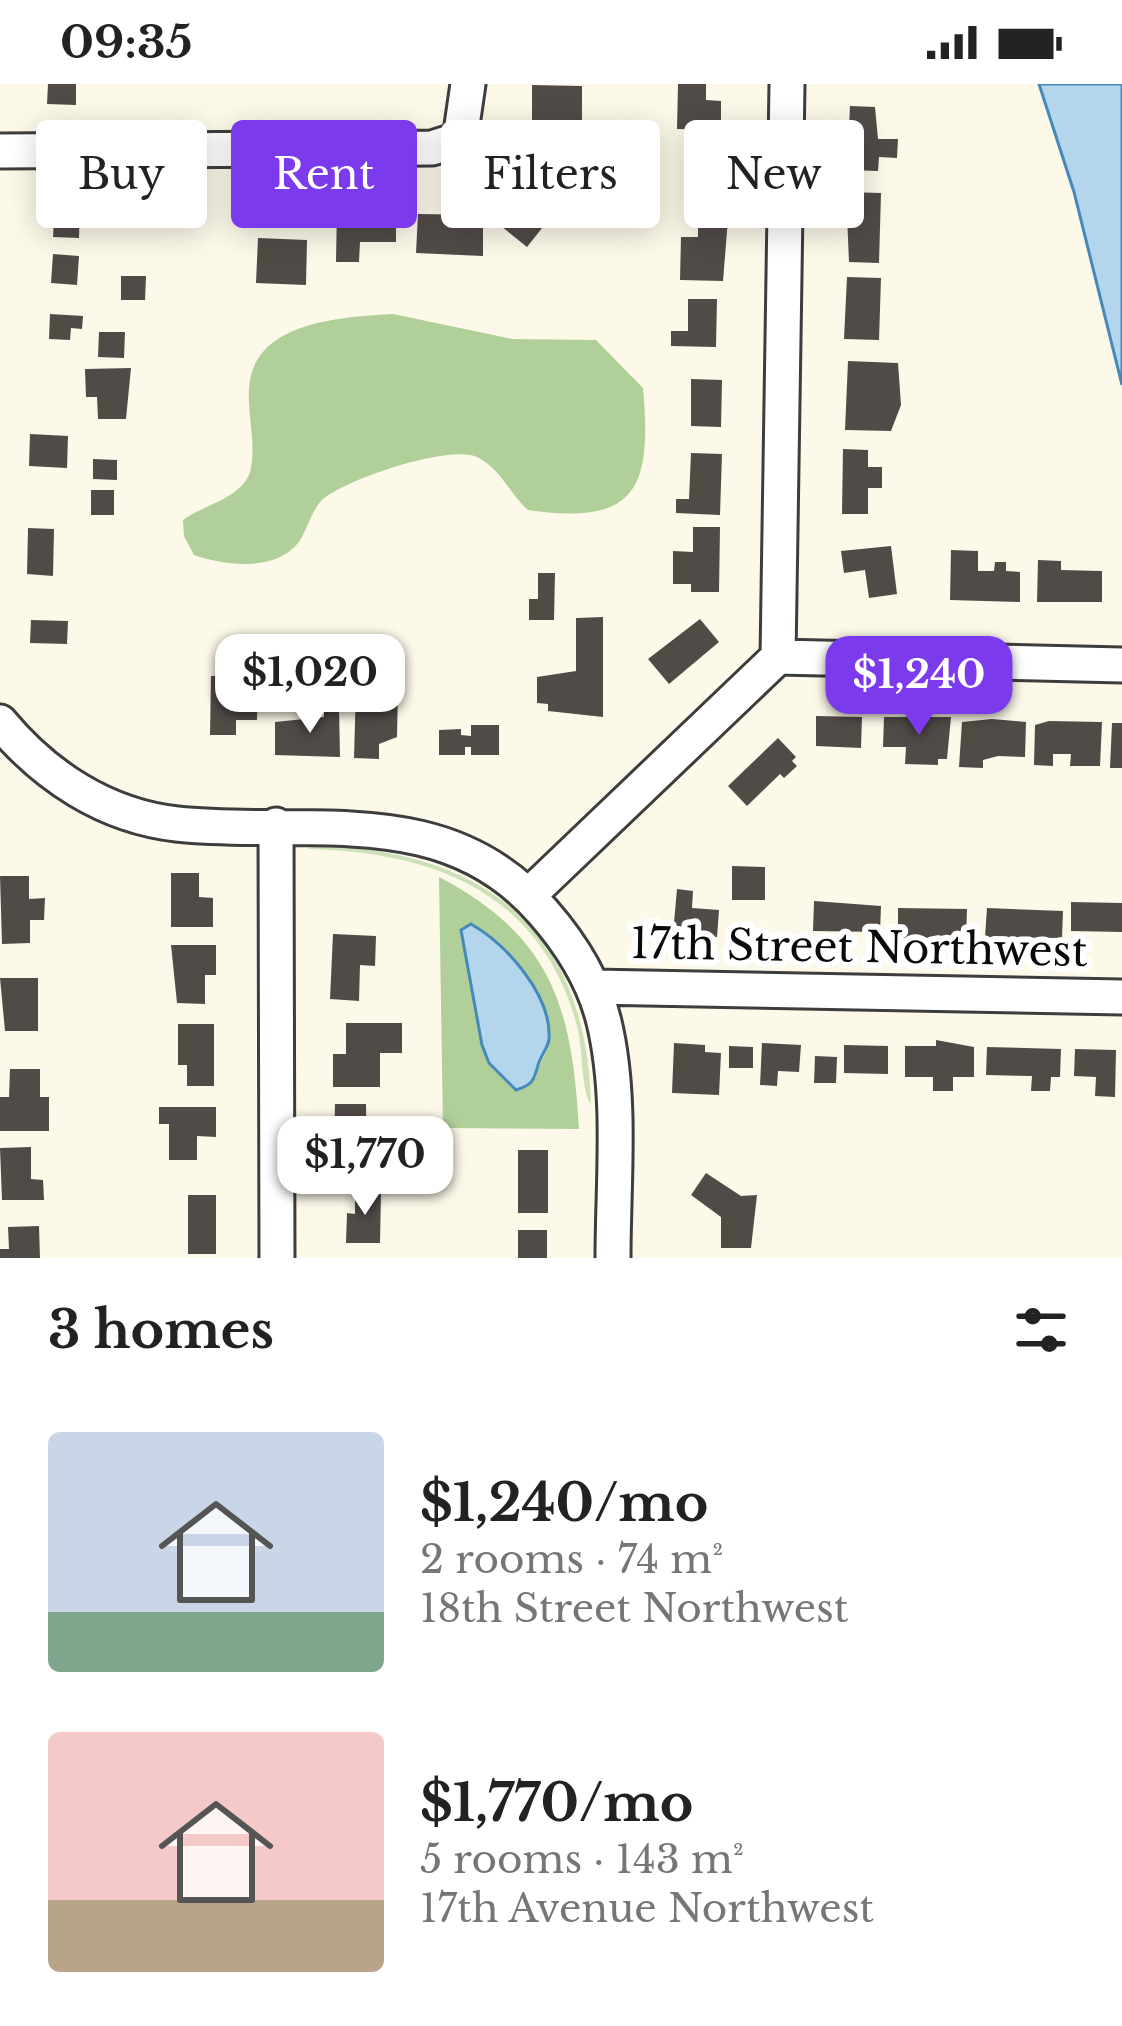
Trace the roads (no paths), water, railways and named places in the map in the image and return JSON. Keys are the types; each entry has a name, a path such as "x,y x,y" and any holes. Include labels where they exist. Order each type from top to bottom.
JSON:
{"street":[{"path":"0,151 432,148 460,140 468,84"},
{"path":"778,657 787,84"},
{"path":"529,895 778,657 1122,665"},
{"path":"6,744 74,788 128,813 177,824 396,829 428,837 491,868 529,895 573,951 593,987 611,1058 613,1258"},
{"path":"275,825 277,1258"},
{"name":"17th Street Northwest","path":"593,987 1122,997"}],"water":[{"path":"1039,84 1122,84 1122,385 1074,192"},
{"path":"471,924 524,972 548,1022 548,1042 534,1079 516,1090 489,1063 482,1045 461,930"}]}
